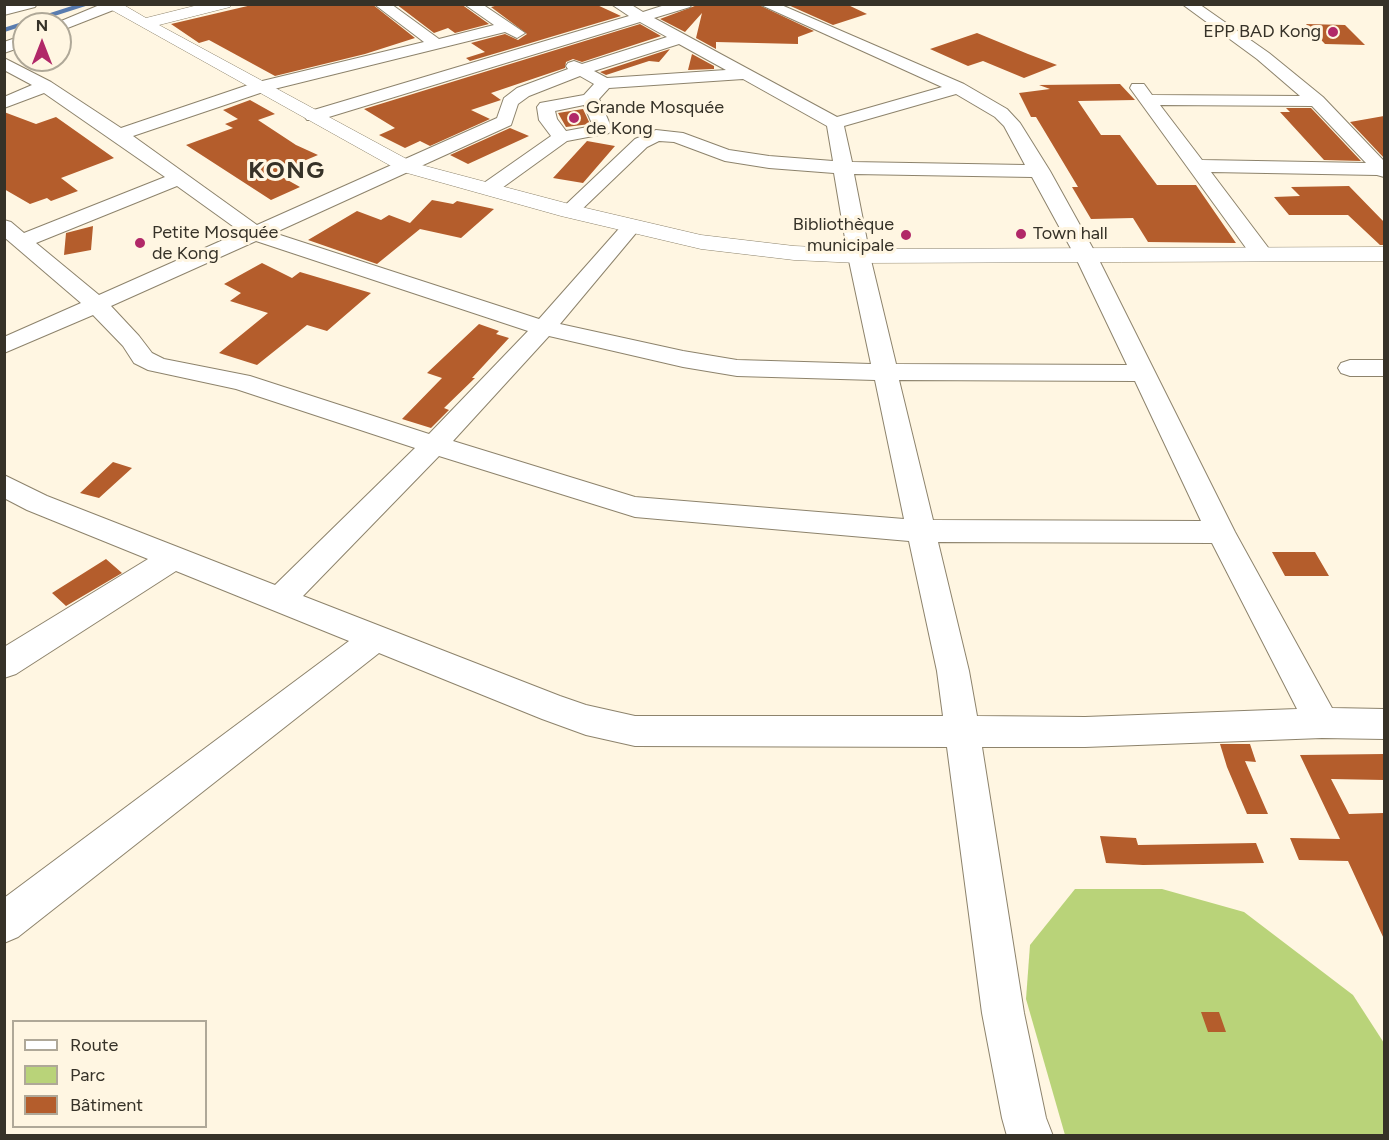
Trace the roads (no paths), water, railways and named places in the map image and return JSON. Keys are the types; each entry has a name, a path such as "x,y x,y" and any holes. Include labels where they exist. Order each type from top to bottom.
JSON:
{"main road":[{"path":"145,23 224,4"},
{"path":"110,5 407,167 569,211 701,242 745,249 859,256 1384,254"}],"street":[{"path":"4,10 30,4"},
{"path":"381,4 437,44"},
{"path":"471,4 506,27 604,83 746,74"},
{"path":"618,4 835,123 958,88"},
{"path":"313,116 685,4"},
{"path":"1189,4 1263,56 1317,101 1384,170"},
{"path":"72,21 110,5"},
{"path":"774,6 958,88 1001,113 1011,123 1085,254 1221,532 1322,723"},
{"path":"118,135 260,87 506,27"},
{"path":"505,122 512,98 580,70 680,38"},
{"path":"4,63 45,86 118,135 257,234 544,328 683,359 737,368 886,372 1144,373"},
{"path":"561,137 548,120 546,107 590,99 604,83"},
{"path":"4,103 45,86"},
{"path":"1262,254 1143,94 1317,101"},
{"path":"590,99 603,129"},
{"path":"4,345 505,122 548,120"},
{"path":"835,123 859,256 953,671 1003,1013 1024,1118 1030,1136"},
{"path":"488,189 561,137 603,129 641,142"},
{"path":"569,211 641,142 651,136 669,136 744,159 843,168 1040,171"},
{"path":"1198,166 1384,170"},
{"path":"13,233 179,178"},
{"path":"280,600 434,446 544,328 631,226"},
{"path":"13,233 97,305 131,341 143,358 157,365 241,382 434,446 635,507 922,531 1221,532"},
{"path":"1350,368 1384,368"},
{"path":"4,485 38,503 554,709 586,720 635,731 1188,730 1322,723 1384,724"},
{"path":"4,664 175,556"},
{"path":"4,923 376,638"}],"waterway":[{"path":"4,30 85,4"}],"place":[{"name":"EPP BAD Kong","path":"1333,32"},
{"name":"Grande Mosquée de Kong","path":"574,118"},
{"name":"Town hall","path":"1021,234"},
{"name":"Bibliothèque municipale","path":"906,235"},
{"name":"Petite Mosquée de Kong","path":"140,243"}],"district":[{"name":"KONG","path":"287,171"}]}
